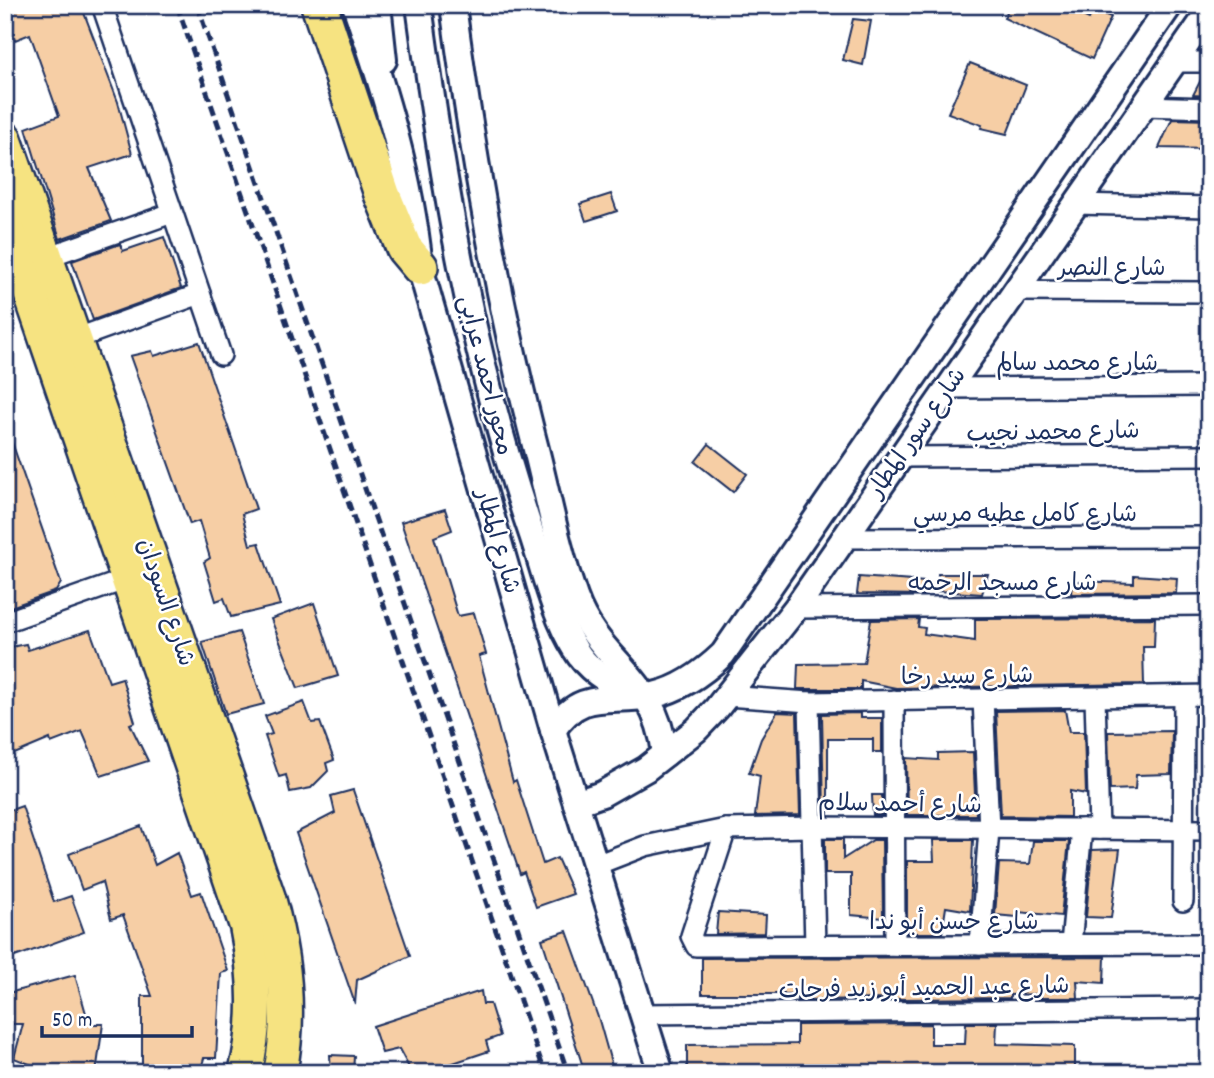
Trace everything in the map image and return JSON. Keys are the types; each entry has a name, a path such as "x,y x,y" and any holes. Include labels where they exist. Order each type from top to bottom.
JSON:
{"highway":[{"path":"319,5 383,194 404,248 420,267"}],"main road":[{"name":"شارع السودان","path":"5,138 269,898 285,980 285,1036 279,1073"},
{"name":"شارع السودان","path":"5,220 246,926 255,1008 245,1073"}],"street":[{"path":"102,5 221,355"},
{"name":"شارع المطار","path":"355,5 386,93 415,219 420,267 553,730 661,1073"},
{"path":"378,5 386,93"},
{"name":"محور احمد عرابى","path":"419,5 448,213 492,403 527,521 575,649 606,680 648,696"},
{"path":"453,5 470,136 492,264 520,390 574,595 600,643 648,696 660,724 665,754"},
{"name":"شارع سور المطار","path":"553,730 561,719 583,702 607,697 648,696 692,680 711,666 734,641 1170,5"},
{"name":"شارع سور المطار","path":"576,803 624,783 707,720 796,608 841,538 1209,12"},
{"path":"1173,62 1209,62"},
{"path":"1144,106 1209,108"},
{"path":"1075,204 1209,207"},
{"path":"47,257 172,213"},
{"name":"شارع النصر","path":"1014,291 1209,292"},
{"path":"75,339 200,294"},
{"name":"شارع محمد سالم","path":"947,388 1209,386"},
{"name":"شارع محمد نجيب","path":"898,457 1209,455"},
{"name":"شارع كامل عطيه مرسي","path":"841,538 1209,537"},
{"path":"5,622 127,579"},
{"name":"شارع مسجد الرحمه","path":"796,608 1209,605"},
{"name":"شارع سيد رخا","path":"726,696 809,702 1209,695"},
{"path":"1183,901 1184,696"},
{"path":"1071,944 1091,829 1095,698"},
{"path":"980,945 989,828 984,699"},
{"path":"894,700 895,945"},
{"path":"809,702 815,946"},
{"name":"شارع أحمد سلام","path":"596,865 645,846 726,829 813,827 1209,830"},
{"name":"شارع حسن أبو ندا","path":"726,829 691,936 693,944 700,946 1209,944"},
{"name":"شارع عبد الحميد أبو زيد فرحات","path":"641,1014 1209,1009"}],"building":[{"path":"5,5 81,5 118,102 132,154 89,168 111,221 60,239 26,128 59,116 30,34 5,44"},
{"path":"1010,5 1058,5 1089,19 1093,10 1111,17 1092,59 1004,18"},
{"path":"853,19 871,21 863,65 843,60"},
{"path":"970,63 1026,85 1007,134 981,128 982,125 948,113"},
{"path":"1204,74 1209,74 1209,96 1193,95"},
{"path":"1172,119 1209,120 1209,149 1159,148"},
{"path":"611,194 617,211 586,221 580,204"},
{"path":"164,237 181,288 93,320 72,261 120,244 123,251"},
{"path":"199,342 256,509 242,514 250,545 259,543 280,605 231,617 224,598 216,601 204,562 210,558 199,521 190,524 130,356 152,351 154,356"},
{"path":"5,431 8,431 61,583 56,591 5,609"},
{"path":"709,444 747,474 733,492 695,462"},
{"path":"445,509 452,530 434,537 458,616 474,613 486,654 479,656 513,782 516,780 543,864 557,858 573,894 536,907 524,872 520,874 401,522"},
{"path":"938,574 988,574 982,594 938,591"},
{"path":"1134,575 1177,578 1176,593 1071,594 1072,581 1134,583"},
{"path":"859,577 925,582 923,595 857,594"},
{"path":"314,603 338,676 298,688 271,619"},
{"path":"1155,618 1154,647 1143,647 1144,684 896,688 861,681 861,689 797,689 798,664 864,663 871,620 919,619 918,627 925,628 924,634 975,641 975,619"},
{"path":"90,630 109,682 122,678 135,722 130,724 148,761 101,776 82,731 51,743 50,739 5,758 5,648 26,644 28,650"},
{"path":"239,632 264,704 226,714 202,642"},
{"path":"304,702 312,723 320,722 334,760 326,763 328,771 311,788 290,792 286,775 279,777 265,736 272,734 265,716"},
{"path":"1065,710 1069,732 1084,732 1086,794 1070,791 1070,817 1001,816 996,711"},
{"path":"777,712 797,713 800,815 755,816 760,776 749,773 761,739"},
{"path":"860,713 860,718 882,718 882,752 873,752 873,739 828,739 828,815 824,815 822,714"},
{"path":"1172,731 1171,774 1136,775 1135,789 1110,790 1108,732"},
{"path":"973,752 976,815 907,815 906,758 938,760 938,753"},
{"path":"353,790 410,956 357,980 355,1004 296,833 335,813 331,796"},
{"path":"872,795 882,795 882,815 873,815"},
{"path":"22,806 54,902 71,896 84,932 15,957 5,923 5,812"},
{"path":"141,826 155,865 177,853 192,895 201,892 228,971 221,973 216,1058 204,1058 200,1073 142,1073 142,996 152,996 123,915 111,919 102,882 82,890 69,854"},
{"path":"825,839 843,839 843,859 873,840 882,840 883,918 851,915 851,874 825,874"},
{"path":"933,840 973,840 970,911 946,907 942,933 907,933 907,861 934,861"},
{"path":"1033,841 1069,841 1061,916 1018,912 1017,917 995,915 999,863 1030,864"},
{"path":"1120,849 1111,918 1086,917 1092,850"},
{"path":"718,912 766,915 765,933 716,934"},
{"path":"567,931 599,1020 614,1073 585,1073 542,939"},
{"path":"1105,957 1104,983 1077,981 1078,998 1041,998 1041,994 1010,995 1010,998 797,1000 797,994 702,994 702,958"},
{"path":"75,975 89,1024 103,1024 96,1073 52,1073 14,1058 23,1024 12,1024 5,994"},
{"path":"481,991 483,1004 490,1004 500,1036 486,1041 489,1051 438,1068 438,1073 412,1073 399,1049 382,1053 373,1026"},
{"path":"966,1023 997,1023 996,1044 1075,1046 1075,1073 687,1073 687,1045 797,1044 797,1025 931,1024 931,1044 965,1044"},
{"path":"330,1055 354,1056 353,1073 331,1073"}],"railway":[{"path":"177,5 545,1073"},
{"path":"197,5 568,1073"}]}
